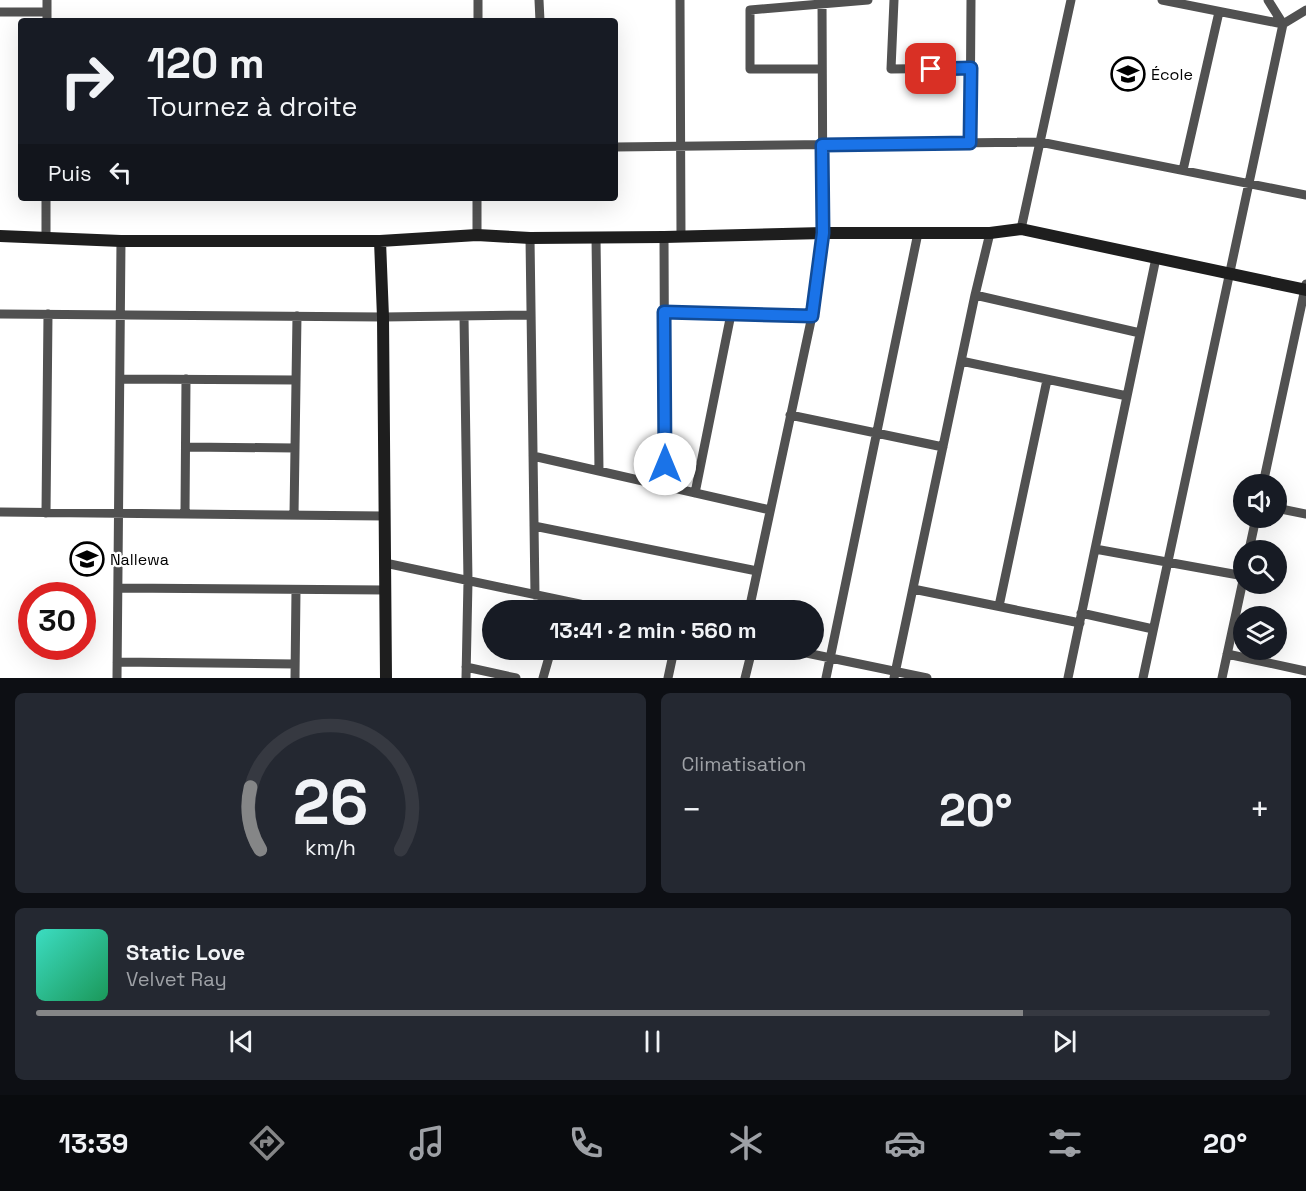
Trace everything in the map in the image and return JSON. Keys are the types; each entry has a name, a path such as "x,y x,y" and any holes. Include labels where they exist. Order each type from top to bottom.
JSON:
{"street":[{"path":"0,12 47,17 47,0"},
{"path":"478,0 478,18"},
{"path":"539,0 540,18"},
{"path":"680,0 681,235"},
{"path":"822,69 750,69 750,10 822,2 868,0"},
{"path":"894,0 891,69 971,68"},
{"path":"970,143 971,0"},
{"path":"1021,229 1071,0"},
{"path":"1162,0 1192,3 1219,12 1282,24 1306,10"},
{"path":"1143,678 1282,24 1268,0"},
{"path":"750,600 812,316 823,233 822,2"},
{"path":"1183,170 1219,12"},
{"path":"618,147 1040,142 1306,195"},
{"path":"46,201 46,238"},
{"path":"477,201 477,235"},
{"path":"0,236 121,241 380,241 477,235 664,237 823,233 990,233 1021,229 1229,274 1306,288 1265,474"},
{"path":"826,678 918,233"},
{"path":"895,675 990,233"},
{"path":"530,237 535,595"},
{"path":"596,237 599,471"},
{"path":"664,237 665,486"},
{"path":"117,678 121,241"},
{"path":"380,241 383,317 386,678"},
{"path":"1068,678 1156,258"},
{"path":"975,295 1140,333"},
{"path":"664,312 812,316"},
{"path":"0,314 383,317 531,315"},
{"path":"46,513 48,314"},
{"path":"695,493 731,314"},
{"path":"294,515 297,316"},
{"path":"464,316 468,581 466,678"},
{"path":"961,361 1127,396"},
{"path":"120,379 296,380"},
{"path":"185,514 186,379"},
{"path":"999,606 1047,380"},
{"path":"790,415 943,447"},
{"path":"186,447 295,448"},
{"path":"533,456 770,510"},
{"path":"1287,510 1306,514"},
{"path":"0,512 384,516"},
{"path":"534,526 757,571"},
{"path":"1095,549 1244,576 1222,678"},
{"path":"385,563 535,595 547,600"},
{"path":"118,588 385,591"},
{"path":"913,589 1080,623"},
{"path":"295,678 296,590"},
{"path":"1082,613 1153,628"},
{"path":"1227,654 1305,671 1306,660"},
{"path":"824,657 895,675 927,678"},
{"path":"543,678 548,660"},
{"path":"668,678 672,660"},
{"path":"746,678 750,660"},
{"path":"117,662 296,664"},
{"path":"466,667 516,678"}],"place":[{"name":"École","path":"1128,74"},
{"name":"Nallewa","path":"87,559"}],"route":[{"path":"665,464 664,312 812,316 823,233 822,145 970,143 971,68 931,69"}]}
